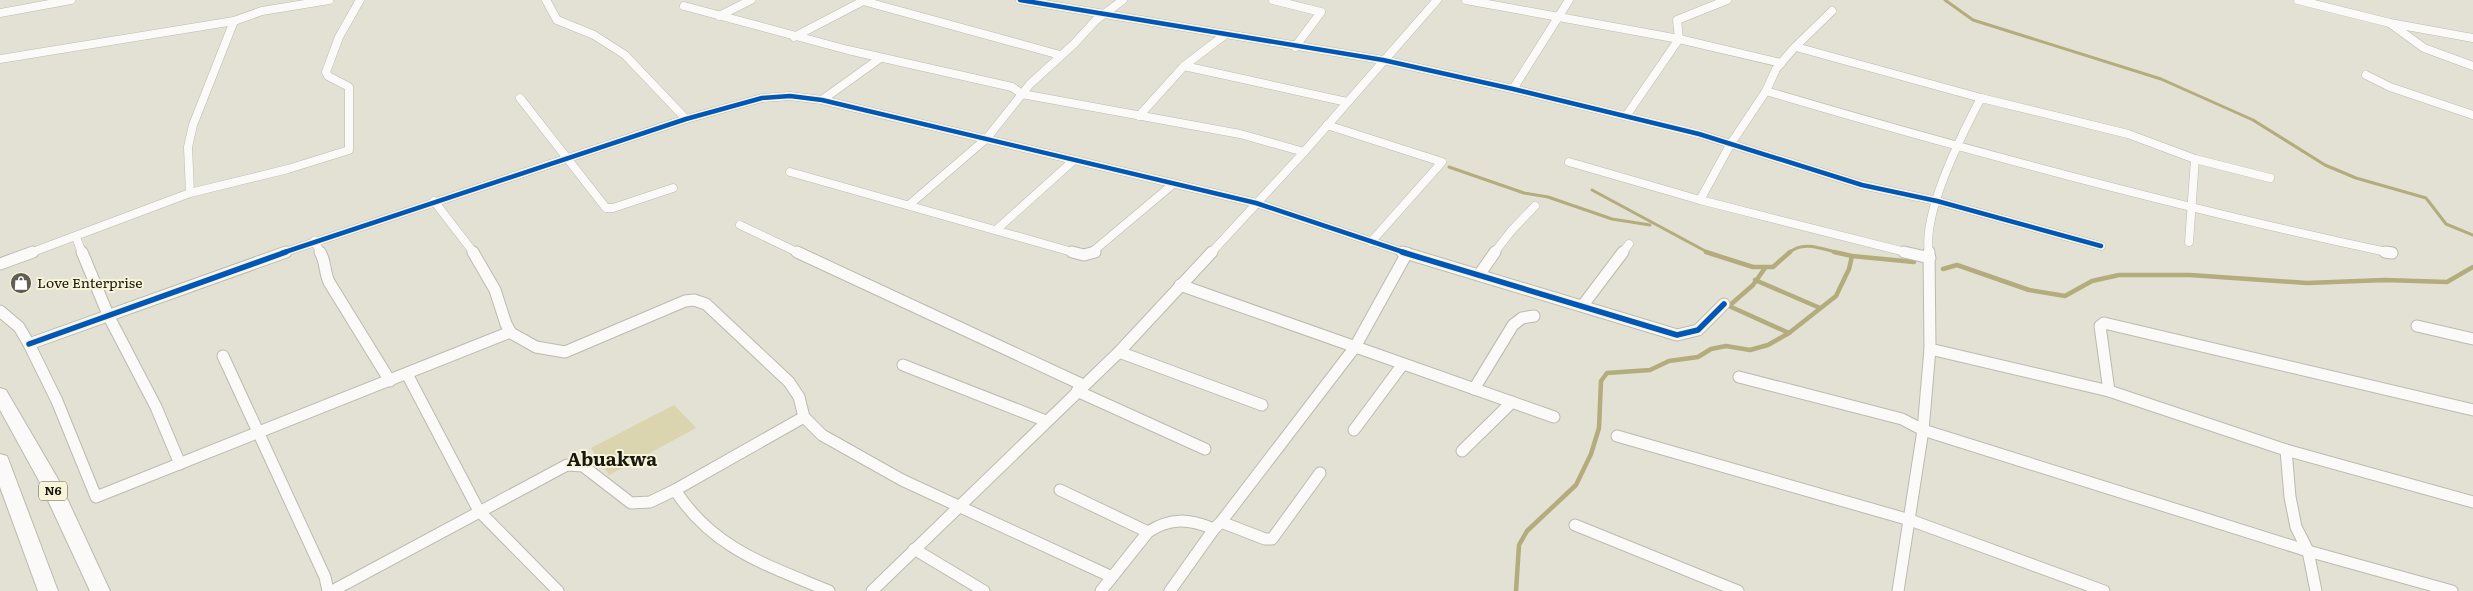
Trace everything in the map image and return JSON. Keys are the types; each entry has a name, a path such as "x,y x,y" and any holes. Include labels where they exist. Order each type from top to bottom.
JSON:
{"main road":[{"name":"N6","path":"0,394 48,479 100,591"},
{"path":"0,461 48,591"}],"street":[{"path":"0,13 70,0"},
{"path":"0,58 234,21 262,11 329,0"},
{"path":"0,264 190,193 278,171 349,150 349,87 328,76 326,72 338,37 360,0"},
{"path":"546,0 556,20 594,35 625,55 686,119"},
{"path":"719,16 751,0"},
{"path":"1020,0 1295,47 1383,60 1514,89 1708,136 1730,145 1872,188 1937,201 2101,246"},
{"path":"909,205 987,138 1022,94 1060,55 1074,44 1096,20 1108,14 1123,0"},
{"path":"1273,0 1321,12 1295,47"},
{"path":"872,591 1119,352 1304,152 1437,0"},
{"path":"1466,0 1679,39 1781,63"},
{"path":"1514,89 1569,0"},
{"path":"1626,116 1679,39 1677,20 1727,0"},
{"path":"2298,0 2390,23 2473,38"},
{"path":"794,37 864,1 1060,55"},
{"path":"684,6 879,59 1012,87 1022,94 1240,134 1287,149 1304,152"},
{"path":"1700,200 1730,145 1766,91 1768,83 1781,63 1832,10"},
{"path":"190,193 191,183 186,161 189,140 195,118 234,21"},
{"path":"2390,23 2424,48 2473,66"},
{"path":"1140,116 1184,66 1226,34"},
{"path":"1796,47 1981,98 2128,134 2195,159 2270,178"},
{"path":"822,100 879,59"},
{"path":"1184,66 1347,102"},
{"path":"2366,75 2406,93 2473,115"},
{"path":"1766,91 1955,148 2278,229 2392,253"},
{"path":"29,344 109,317 314,241 434,201 686,119 762,98 790,96 822,100 1256,203 1408,254 1583,305 1664,332 1688,336 1696,332 1724,304"},
{"path":"520,98 606,208 613,208 673,188"},
{"path":"1898,591 1923,430 1930,349 1930,258 1927,241 1937,201 1955,148 1981,98"},
{"path":"1327,125 1442,162 1371,242"},
{"path":"2190,242 2195,159"},
{"path":"996,230 1074,160"},
{"path":"1569,162 1700,200 1930,258"},
{"path":"790,172 1078,254 1094,252 1172,184"},
{"path":"434,201 461,232 480,263 496,292 510,332 535,346 560,352 685,302 700,301 706,304 789,382 799,396 804,417 822,435 902,480 1112,577"},
{"path":"1479,274 1501,242 1520,219 1535,206"},
{"path":"740,225 1205,449"},
{"path":"76,237 109,317 156,407 180,464"},
{"path":"314,241 326,262 324,267 330,286 337,292 390,380"},
{"path":"1583,305 1630,244"},
{"path":"1170,591 1217,525 1354,347 1408,254"},
{"path":"1180,285 1554,416"},
{"path":"0,311 20,328 29,344 57,401 96,497 510,332"},
{"path":"1474,389 1513,325 1522,318 1534,316"},
{"path":"2109,391 2100,326 2104,323 2473,410"},
{"path":"2417,326 2473,339"},
{"path":"1930,349 2109,391 2286,450 2473,502"},
{"path":"1119,352 1262,405"},
{"path":"223,356 325,577 328,591"},
{"path":"904,364 1046,421"},
{"path":"1354,430 1403,364"},
{"path":"407,374 479,511 558,591"},
{"path":"1740,377 1902,419 1923,430 2308,551 2452,591"},
{"path":"1462,451 1512,402"},
{"path":"332,591 567,465 583,466 632,503 650,502 675,490 804,417"},
{"path":"1617,436 1910,520 2104,591"},
{"path":"2286,450 2290,497 2296,527 2308,551 2316,591"},
{"path":"1101,591 1148,532 1167,520 1217,525 1265,539 1272,539 1320,473"},
{"path":"675,490 682,504 709,533 749,556 830,591"},
{"path":"1060,490 1148,532"},
{"path":"1576,525 1738,591"},
{"path":"914,549 984,591"}],"shaded area":[{"path":"674,405 696,428 609,475 591,448"}],"waterway":[{"path":"1945,0 1973,20 2161,79 2253,120 2325,165 2356,178 2426,198 2446,224 2473,235"},
{"path":"1449,167 1524,193 1548,197 1612,219 1650,225"},
{"path":"1592,190 1709,253"},
{"path":"1789,253 1794,249 1806,246 1839,253"},
{"path":"1709,253 1753,267 1773,267 1790,252"},
{"path":"1834,252 1852,256"},
{"path":"1789,333 1836,296 1849,269 1852,256"},
{"path":"1852,256 1914,262"},
{"path":"1943,269 1957,265 2029,290 2065,296 2092,281 2119,275 2190,275 2307,283 2385,280 2447,282 2473,267"},
{"path":"1756,281 1765,268"},
{"path":"1756,281 1820,308"},
{"path":"1756,281 1729,306 1789,333"},
{"path":"1516,591 1519,545 1527,531 1576,485 1591,454 1599,428 1601,381 1607,373 1650,370 1669,361 1698,357 1711,349 1726,346 1750,350 1768,345 1789,333"}],"cycle path":[{"path":"1020,0 1383,60 1513,89 1699,134 1862,185 1937,201 2101,246"},
{"path":"29,344 109,317 314,241 686,119 762,98 790,96 822,100 1256,203 1371,242 1677,335 1685,335 1698,330 1724,304"}],"place":[{"name":"Love Enterprise","path":"21,283"}],"district":[{"name":"Abuakwa","path":"612,459"}]}
